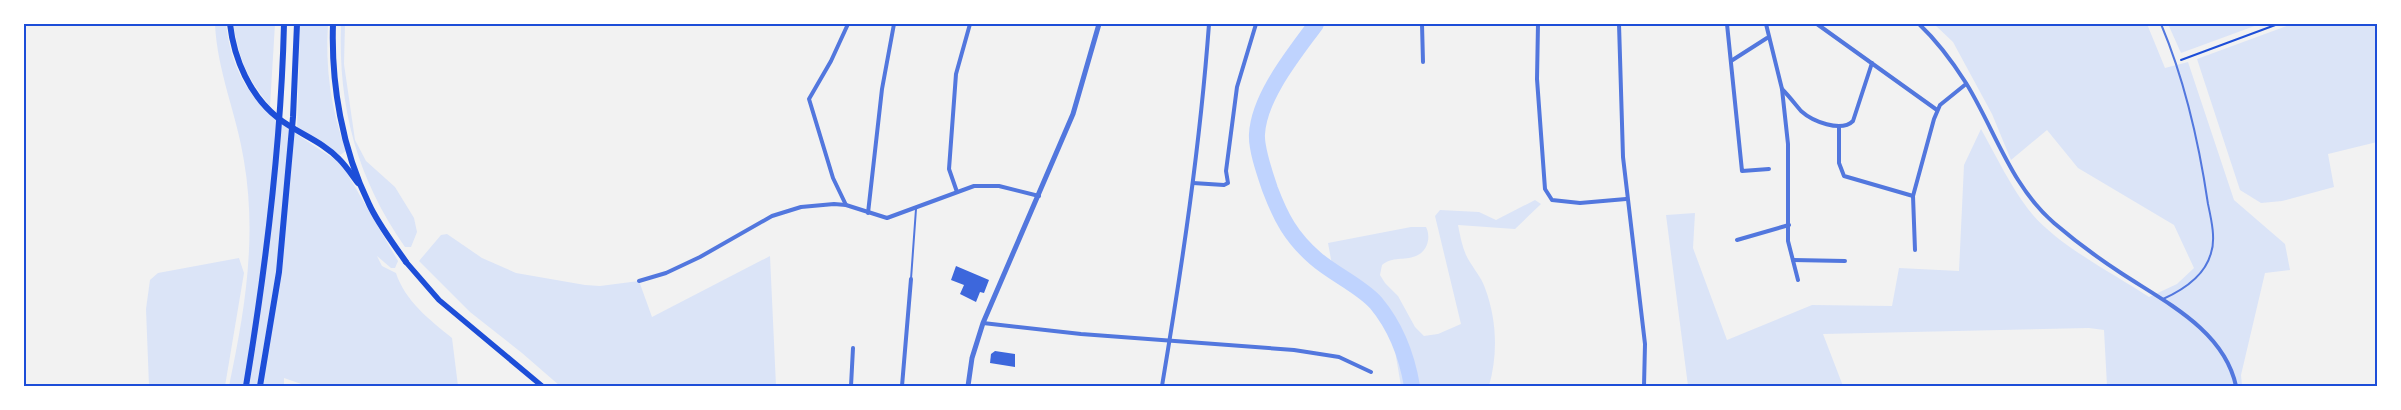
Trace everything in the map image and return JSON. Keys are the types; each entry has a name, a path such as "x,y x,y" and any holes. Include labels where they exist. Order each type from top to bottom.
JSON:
{"highway":[{"path":"230,24 238,62 265,106 278,118 322,145 339,158 362,188"},
{"path":"246,386 264,278 276,167 283,70 284,24"},
{"path":"260,386 279,272 289,167 297,24"},
{"path":"334,24 332,48 336,93 343,130 369,206 406,262"}],"main road":[{"path":"406,262 439,300 542,386"}],"street":[{"path":"846,205 833,178 809,99 827,68 848,24"},
{"path":"868,213 882,89 894,24"},
{"path":"957,192 949,170 956,74 970,24"},
{"path":"968,386 972,358 983,323 1073,114 1099,24"},
{"path":"1162,386 1203,109 1209,24"},
{"path":"1193,183 1228,184 1226,171 1237,87 1256,24"},
{"path":"1422,24 1423,62"},
{"path":"1538,24 1537,79 1545,189 1552,200 1562,203 1626,199"},
{"path":"1619,24 1623,157 1626,199 1645,344 1644,386"},
{"path":"1727,24 1742,171 1769,169"},
{"path":"1766,24 1767,38 1782,89 1788,144 1788,241 1798,280"},
{"path":"1817,24 1937,110"},
{"path":"1918,24 1942,49 1966,84 2010,168 2040,211 2081,245 2202,329 2214,342 2234,374 2236,386"},
{"path":"1731,61 1767,38"},
{"path":"1782,89 1806,114 1839,126 1847,126 1853,121 1872,63"},
{"path":"1915,250 1913,196 1937,110 1966,84"},
{"path":"1839,126 1839,163 1844,176 1913,196"},
{"path":"639,280 688,263 757,223 784,211 820,205 846,205 887,218 916,209 957,192 988,185 1012,188 1039,196"},
{"path":"1737,240 1789,225"},
{"path":"1793,260 1845,261"},
{"path":"902,386 912,279"},
{"path":"983,323 1018,328 1294,350 1333,356 1371,372"},
{"path":"851,386 853,348"}],"lane":[{"path":"2161,24 2177,62 2206,190 2212,226 2212,253 2201,272 2187,286 2162,300"},
{"path":"912,279 916,209"}],"path":[{"path":"2177,62 2278,24"}],"shaded area":[{"path":"215,24 226,24 231,50 239,72 249,90 262,106 295,133 336,160 344,168 398,261 395,268 391,268 377,256 382,266 396,273 405,292 412,301 427,317 452,338 458,386 307,386 284,378 284,386 229,386 240,330 247,274 249,246 248,190 241,144 219,59"},
{"path":"233,24 275,24 270,106 255,86 245,68"},
{"path":"300,24 328,24 327,56 330,89 336,120 346,151 340,155 297,128"},
{"path":"341,24 345,24 344,64 355,140 366,161 395,187 414,218 417,232 411,247 405,247 374,195 354,141 343,85"},
{"path":"1934,24 2147,24 2165,68 2188,62 2234,200 2285,244 2290,270 2265,273 2241,375 2242,386 2107,386 2104,330 2089,328 1823,334 1843,386 1688,386 1666,215 1695,213 1693,248 1727,340 1812,305 1892,306 1899,268 1959,271 1964,165 1981,129 2009,180 2028,209 2053,234 2084,257 2149,297 2177,284 2194,268 2174,225 2078,168 2047,130 2011,160 1992,114 1953,42"},
{"path":"2168,24 2260,24 2181,53"},
{"path":"2292,24 2377,24 2377,142 2328,154 2334,187 2282,201 2261,203 2240,190 2197,59"},
{"path":"1535,200 1541,204 1515,229 1458,225 1465,252 1479,275 1492,312 1495,349 1489,386 1401,386 1394,345 1373,308 1363,296 1335,281 1328,243 1411,227 1426,227 1428,239 1423,251 1416,256 1386,262 1382,265 1380,275 1398,296 1415,327 1424,336 1438,334 1461,324 1435,216 1440,210 1479,212 1496,220"},
{"path":"447,234 482,258 516,273 600,286 639,281 652,317 770,256 776,386 560,386 470,312 419,261 441,235"},
{"path":"239,258 244,273 225,386 149,386 146,309 150,280 158,273"}],"building":[{"path":"956,266 989,280 984,293 980,292 976,302 960,294 964,285 951,280"},
{"path":"995,351 1015,354 1015,367 990,363 991,354"}],"waterway":[{"path":"1316,24 1279,76 1264,105 1257,134 1261,162 1278,209 1293,235 1322,264 1370,297 1383,312 1400,343 1412,386"}]}
